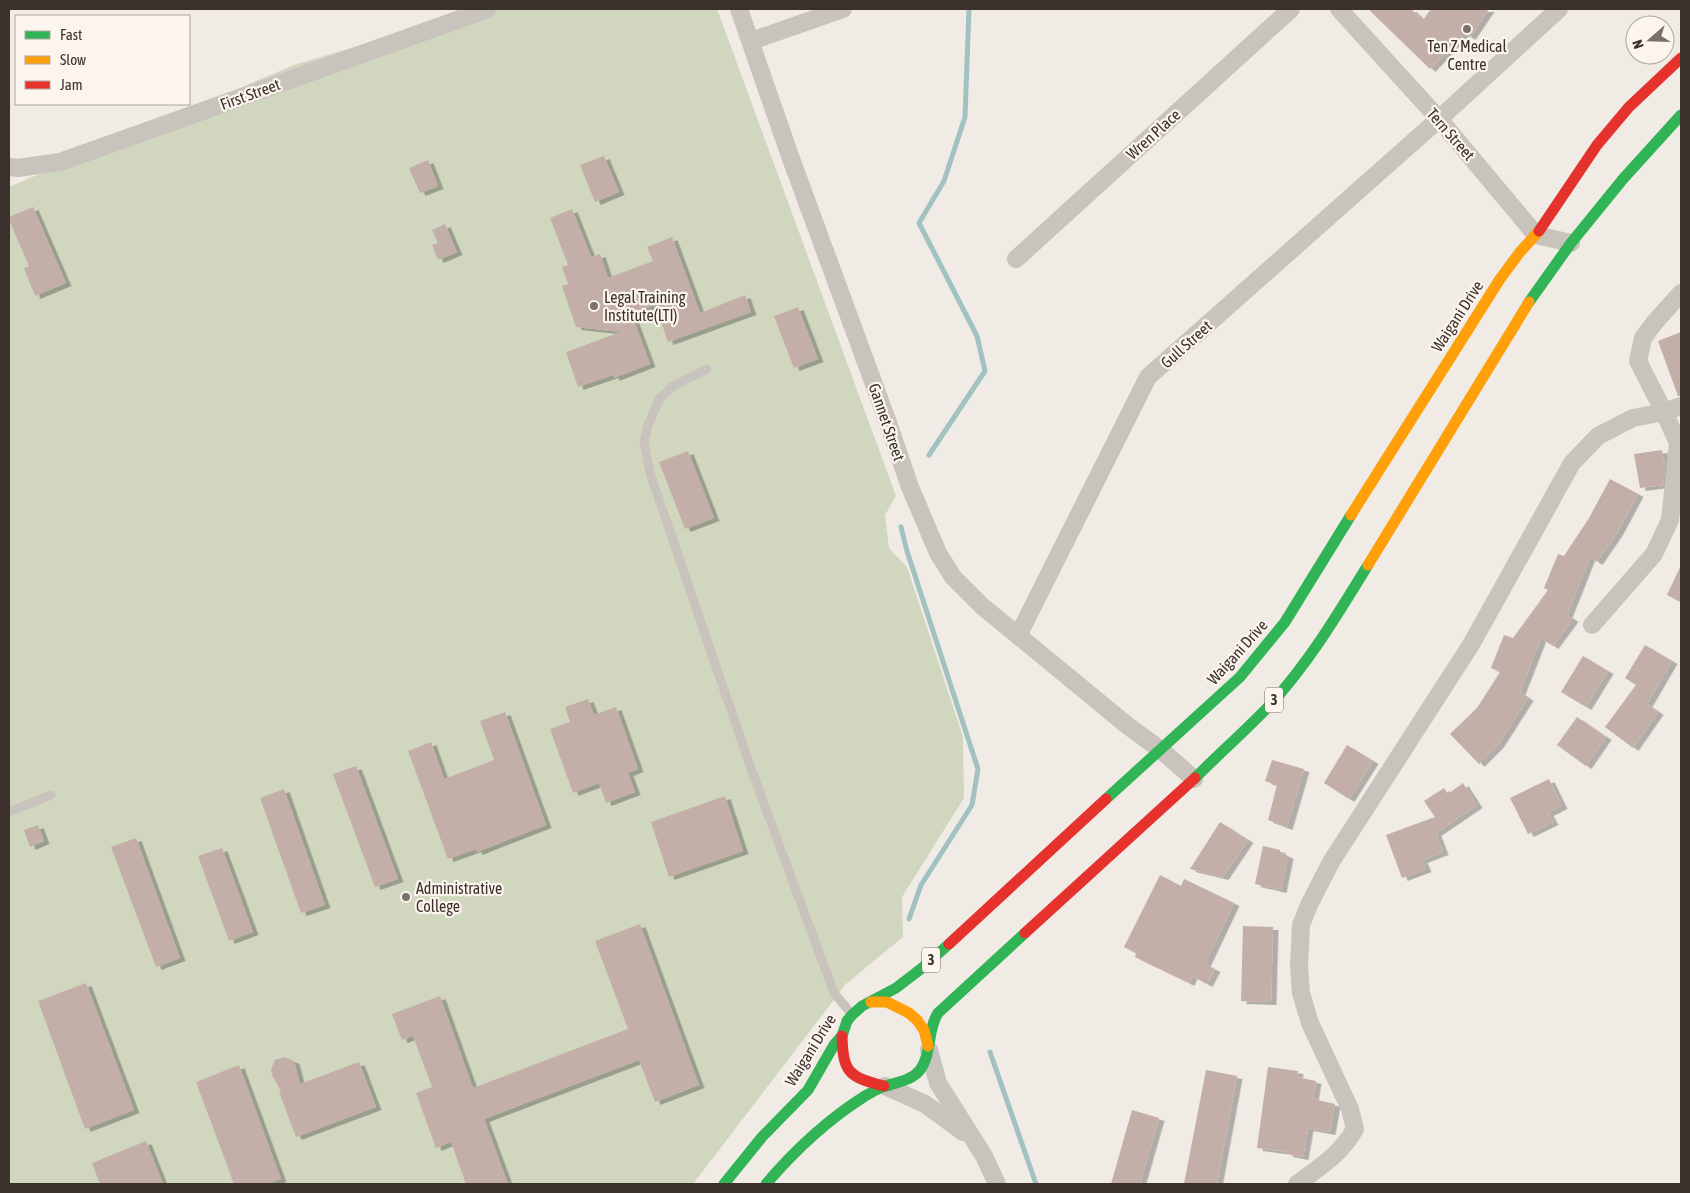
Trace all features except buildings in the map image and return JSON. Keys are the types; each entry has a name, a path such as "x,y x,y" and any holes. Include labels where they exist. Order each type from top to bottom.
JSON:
{"highway":[{"name":"Waigani Drive","path":"724,1184 762,1137 808,1090 834,1045 842,1036 847,1020 856,1010 896,988 922,968 1240,677 1285,622 1468,328 1520,252 1536,235 1597,145 1629,107 1681,58"},
{"name":"3","path":"766,1184 829,1121 854,1103 884,1086 902,1082 914,1076 922,1068 932,1025 938,1013 1194,779 1269,706 1292,679 1333,623 1523,310 1571,243 1624,179 1681,115"},
{"path":"871,1002 887,1002 909,1013 924,1030 928,1046"},
{"path":"842,1036 843,1061 848,1070 858,1078 884,1086"}],"street":[{"name":"First Street","path":"9,167 18,168 60,162 488,9"},
{"name":"Gannet Street","path":"740,9 790,156 883,408 910,487 932,542 953,577 982,606 1128,726 1161,750 1194,779"},
{"path":"751,41 843,9"},
{"name":"Wren Place","path":"1016,259 1291,9"},
{"name":"Tern Street","path":"1339,9 1439,119 1536,235"},
{"name":"Gull Street","path":"1018,636 1148,378 1439,119 1559,9"},
{"path":"1536,235 1571,243"},
{"path":"1592,625 1654,554 1670,520 1678,443 1638,361 1643,338 1681,293"},
{"path":"1297,1184 1339,1153 1355,1128 1350,1109 1310,1023 1301,993 1299,966 1301,924 1309,905 1331,862 1472,643 1572,463 1598,436 1633,418 1664,412 1681,406"},
{"path":"928,1046 938,1083 984,1156 997,1184"},
{"path":"884,1086 925,1104 974,1140"}],"lane":[{"path":"707,369 673,386 660,398 648,425 644,442 650,473 659,505 749,762 834,993 852,1015"},
{"path":"9,812 51,796"}],"green space":[{"path":"482,9 717,9 896,496 885,515 889,548 907,567 963,737 964,798 902,897 903,937 846,984 693,1184 9,1184 9,187 294,65"}],"waterway":[{"path":"929,455 985,371 977,336 919,223 944,181 965,117 969,9"},
{"path":"901,527 907,551 978,769 972,805 921,885 909,919"},
{"path":"990,1052 1036,1184"}],"traffic: fast":[{"path":"1529,302 1571,243 1623,179 1681,115"},
{"path":"1106,799 1240,677 1285,622 1351,515"},
{"path":"1195,778 1269,706 1297,673 1322,638 1368,565"},
{"path":"766,1184 788,1159 838,1115 875,1090 904,1081 916,1074 924,1064 932,1027 938,1013 1025,933"},
{"path":"724,1184 762,1137 808,1090 834,1045 842,1036 847,1021 852,1015 862,1006 896,988 949,944"}],"traffic: slow":[{"path":"1351,515 1500,279 1520,252 1539,231"},
{"path":"1368,565 1529,302"},
{"path":"871,1002 887,1002 909,1013 924,1030 928,1046"}],"traffic: jam":[{"path":"1539,231 1597,145 1629,107 1681,58"},
{"path":"1025,933 1195,778"},
{"path":"949,944 1106,799"},
{"path":"842,1036 844,1058 850,1072 863,1080 884,1086"}],"place":[{"name":"Ten Z Medical Centre","path":"1467,29"},
{"name":"Legal Training Institute(LTI)","path":"594,306"},
{"name":"Administrative College","path":"406,897"}]}
